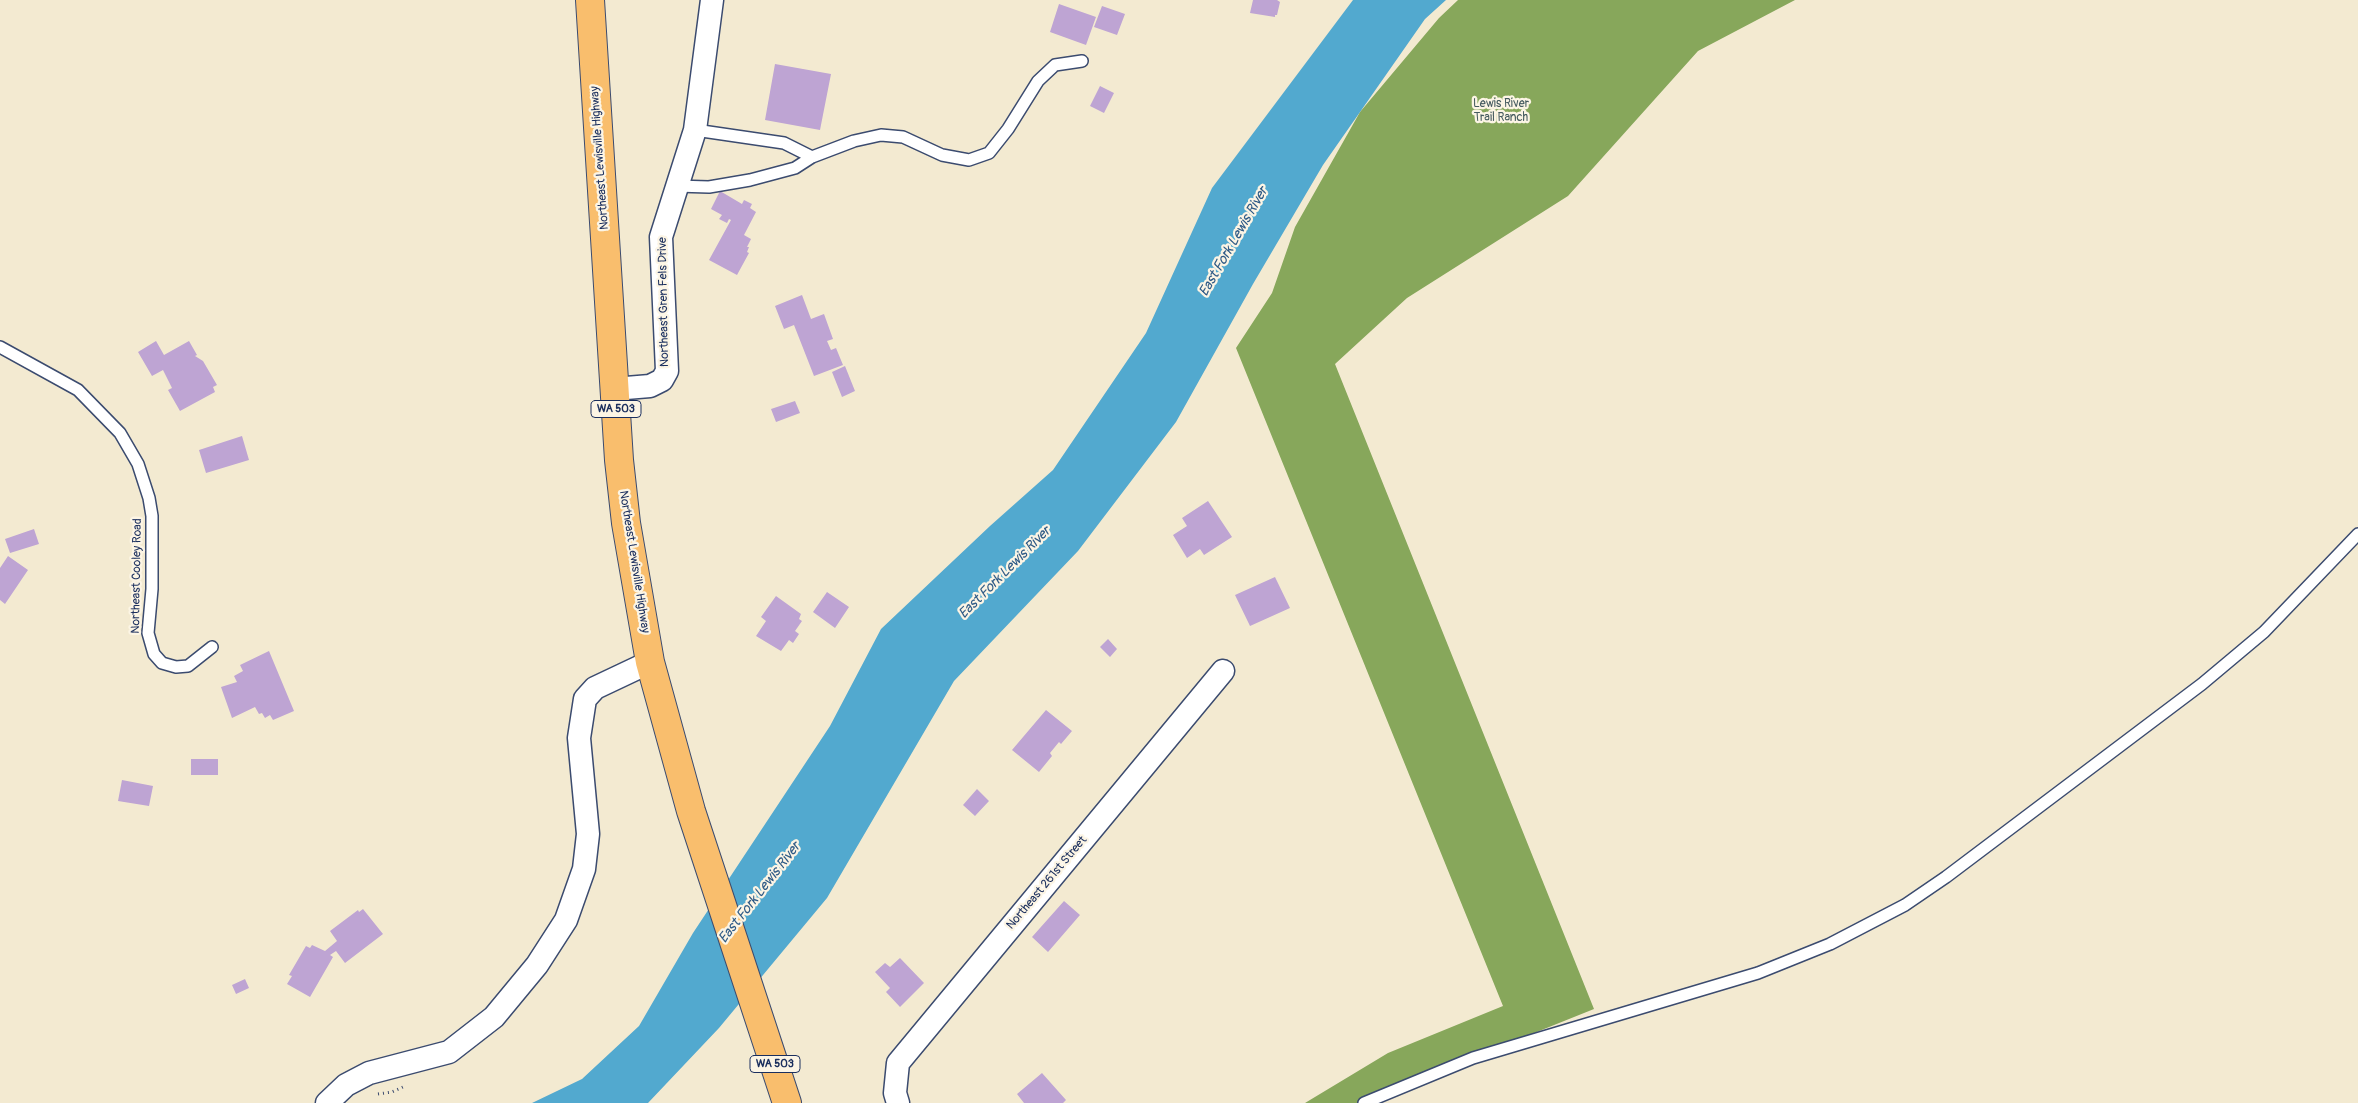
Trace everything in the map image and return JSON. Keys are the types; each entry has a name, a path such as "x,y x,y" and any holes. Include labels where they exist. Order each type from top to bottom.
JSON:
{"main road":[{"name":"Northeast Lewisville Highway","path":"590,0 619,460 626,523 650,662 691,810 787,1103"}],"street":[{"name":"Northeast Gren Fels Drive","path":"614,389 650,386 662,380 667,371 661,238 694,130 712,0"},
{"path":"327,1103 346,1085 369,1073 449,1052 494,1017 537,965 566,920 584,869 588,834 579,738 585,699 595,688 650,662"},
{"name":"Northeast 261st Street","path":"898,1103 894,1085 898,1062 1223,671"}],"lane":[{"path":"676,186 709,187 750,180 795,168 812,157 854,141 881,134 903,137 942,155 969,160 989,153 1008,129 1038,81 1055,65 1082,62"},
{"path":"694,130 784,144 812,157"},
{"name":"Northeast Cooley Road","path":"0,347 78,390 120,433 138,464 147,489 152,516 152,604 148,634 154,654 162,663 176,667 188,666 212,647"},
{"path":"1364,1103 1473,1058 1758,973 1830,944 1905,905 1946,877 2202,684 2264,632 2358,534"}],"green space":[{"name":"Lewis River Trail Ranch","path":"1458,0 1795,0 1698,51 1568,196 1407,298 1335,364 1594,1009 1397,1088 1372,1103 1305,1103 1388,1053 1503,1006 1236,348 1272,293 1295,227 1360,112 1439,18"}],"water":[{"name":"East Fork Lewis River","path":"1353,0 1446,0 1425,19 1323,165 1253,284 1176,422 1078,551 954,681 827,898 719,1028 648,1103 532,1103 582,1079 639,1026 693,933 830,726 881,629 990,526 1053,470 1146,333 1212,188"}],"building":[{"path":"1253,0 1277,0 1280,2 1277,15 1275,17 1250,13"},
{"path":"1059,4 1096,17 1086,45 1050,32"},
{"path":"1102,6 1125,14 1117,35 1094,27"},
{"path":"775,64 831,74 820,130 765,120"},
{"path":"1100,86 1114,93 1104,113 1090,106"},
{"path":"720,191 742,204 744,200 752,204 750,208 756,212 744,235 751,239 747,247 749,247 747,252 749,253 737,275 709,260 731,220 729,219 727,223 719,219 722,215 711,209"},
{"path":"802,295 811,319 824,314 833,339 827,341 831,350 836,348 843,365 814,376 794,325 784,329 775,306"},
{"path":"156,341 164,355 189,341 197,355 195,356 203,361 217,385 213,387 215,392 180,411 168,390 172,388 163,370 152,376 138,352"},
{"path":"845,366 855,391 842,397 832,372"},
{"path":"795,401 800,413 776,422 771,409"},
{"path":"242,436 249,460 206,473 199,450"},
{"path":"1208,501 1232,537 1204,555 1200,549 1187,558 1173,535 1187,526 1182,518"},
{"path":"34,529 39,544 10,553 5,539"},
{"path":"8,556 28,570 5,604 0,600 0,568"},
{"path":"1275,577 1290,608 1250,626 1235,595"},
{"path":"827,592 849,607 835,628 813,612"},
{"path":"776,596 801,614 799,619 802,621 795,631 799,634 793,643 789,640 781,651 756,636 766,621 761,617"},
{"path":"1108,639 1117,649 1110,657 1100,647"},
{"path":"269,651 294,711 273,720 270,715 265,718 262,713 259,714 255,707 232,718 221,687 237,682 234,676 243,671 240,665"},
{"path":"1046,710 1072,731 1050,753 1052,756 1039,772 1012,750"},
{"path":"191,759 218,759 218,775 191,775"},
{"path":"122,780 153,786 149,806 118,801"},
{"path":"977,789 989,801 975,816 963,805"},
{"path":"1064,901 1080,915 1048,952 1032,937"},
{"path":"363,909 383,934 345,963 336,951 330,955 333,957 310,997 287,984 292,976 289,975 306,946 310,948 312,945 325,951 337,941 330,931 358,910 359,912"},
{"path":"900,958 924,983 900,1007 886,992 890,988 875,972 885,963 890,967"},
{"path":"245,979 249,988 236,994 232,985"},
{"path":"1042,1073 1066,1100 1063,1103 1024,1103 1017,1094"}]}
